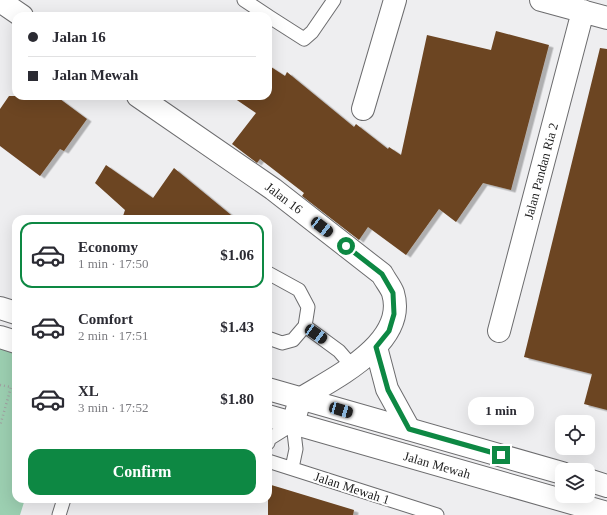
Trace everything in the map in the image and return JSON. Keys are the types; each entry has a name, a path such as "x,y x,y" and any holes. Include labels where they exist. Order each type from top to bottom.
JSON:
{"street":[{"path":"363,109 395,0"},
{"path":"541,0 607,18"},
{"path":"0,1 16,12"},
{"name":"Jalan Pandan Ria 2","path":"499,331 583,11"},
{"name":"Jalan 16","path":"144,100 274,189 382,274 393,293 394,314 389,331 376,347 352,366 300,398"},
{"path":"0,308 12,312"},
{"path":"0,337 12,341"},
{"path":"376,347 388,390 409,429"},
{"name":"Jalan Mewah","path":"272,390 555,471"},
{"path":"293,424 300,398"},
{"name":"Jalan Mewah","path":"272,417 607,513"},
{"path":"595,482 607,486"}],"lane":[{"path":"244,0 262,12"},
{"path":"272,19 304,40 312,32 334,0"},
{"path":"272,275 299,290 308,307 305,326 293,340 282,343 272,339"},
{"path":"305,326 339,350 352,366"},
{"path":"272,437 293,424 296,449 292,468"},
{"name":"Jalan Mewah 1","path":"272,462 437,515"},
{"path":"59,515 63,503"}],"path":[{"path":"0,384 11,387 0,426"}],"green space":[{"path":"0,349 12,352 12,503 24,503 20,515 0,515"}],"building":[{"path":"496,31 549,45 511,190 483,183 456,222 439,209 406,255 368,227 359,240 302,196 304,193 260,159 257,163 232,144 256,113 237,100 272,100 272,68 285,76 287,72 354,127 356,124 388,149 389,147 401,155 427,35 491,50"},
{"path":"600,48 607,49 607,410 584,404 592,374 524,357"},
{"path":"9,96 12,96 12,100 61,100 87,119 64,151 60,149 40,176 0,146 0,109"},
{"path":"106,165 153,198 174,168 231,215 123,215 125,210 95,183"},
{"path":"272,485 354,510 353,515 268,515 268,503 272,503"}],"route":[{"path":"346,246 382,274 393,293 394,314 389,331 376,347 388,390 409,429 501,455"}]}
